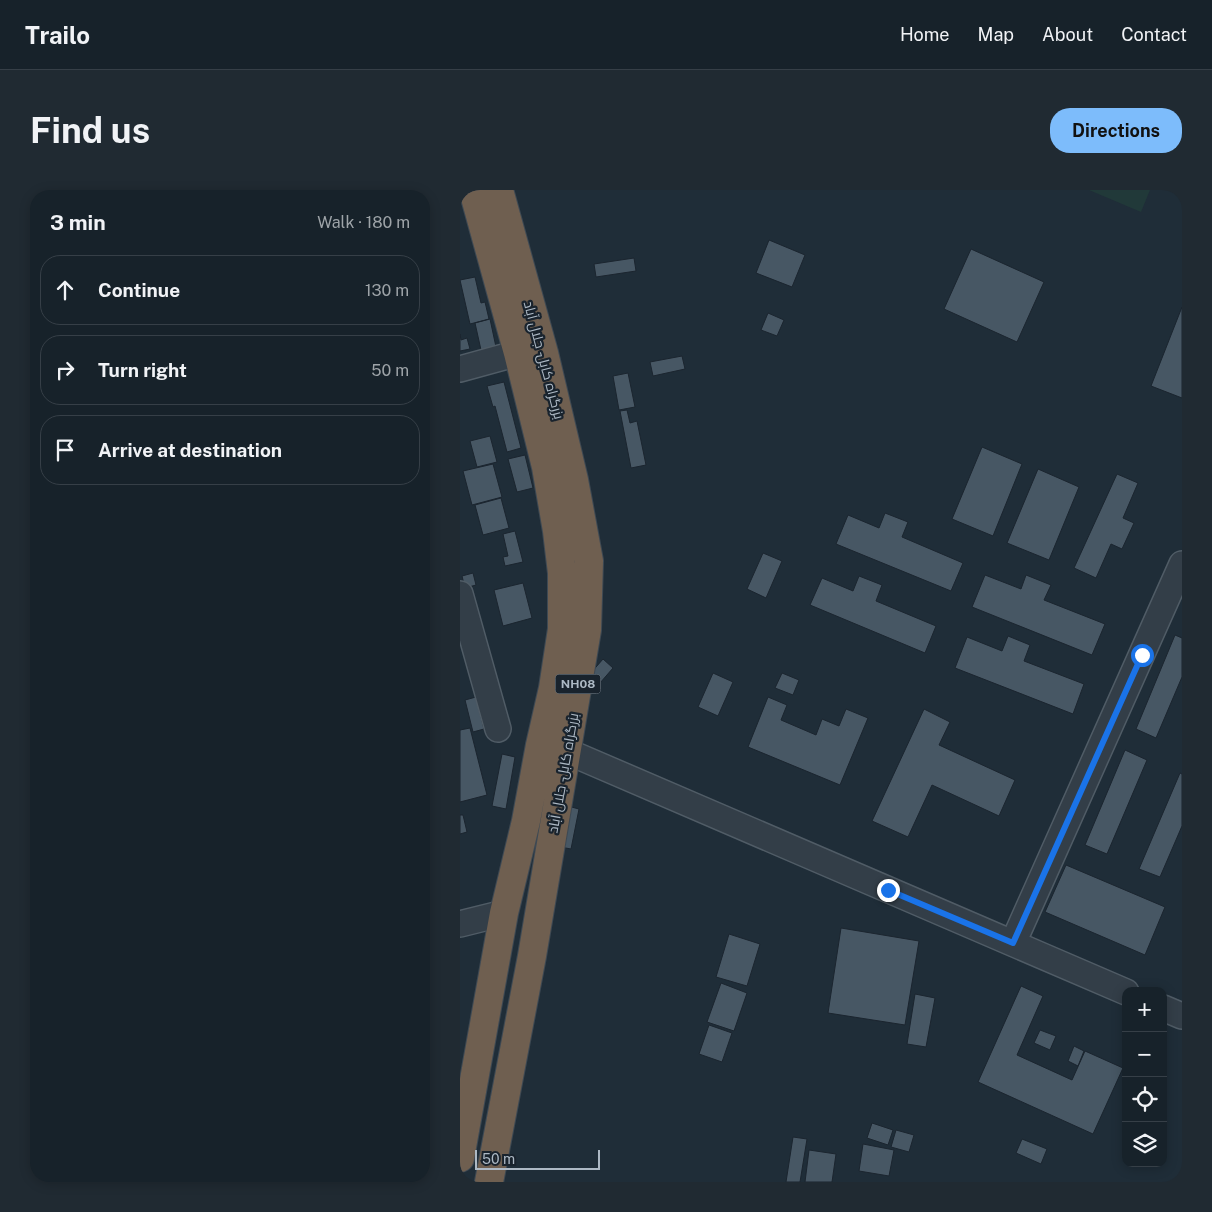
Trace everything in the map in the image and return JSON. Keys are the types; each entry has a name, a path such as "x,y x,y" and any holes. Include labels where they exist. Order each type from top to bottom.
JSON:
{"highway":[{"name":"بزرگراه کابل- جلال آباد","path":"460,1158 504,913 526,821 553,688 562,629 562,573 546,468 518,353 473,190"},
{"name":"بزرگراه کابل- جلال آباد","path":"489,1182 532,956 587,630 589,561 574,480 546,362 499,190"}],"street":[{"path":"460,368 518,353"},
{"path":"1013,943 1182,564"},
{"path":"460,594 498,728"},
{"path":"540,745 566,751 1122,990"},
{"path":"460,924 504,913"},
{"path":"1167,1010 1182,1016"}],"green space":[{"path":"1089,190 1150,190 1141,212"}],"building":[{"path":"769,240 805,255 792,287 756,273"},
{"path":"971,249 1044,282 1017,342 944,309"},
{"path":"634,258 636,271 596,277 594,264"},
{"path":"475,277 481,303 485,302 489,319 470,324 460,280"},
{"path":"1182,307 1182,398 1151,386"},
{"path":"768,313 784,320 777,336 761,330"},
{"path":"490,319 496,347 481,350 475,323"},
{"path":"460,334 461,340 467,338 470,349 460,351"},
{"path":"682,356 685,369 653,376 650,362"},
{"path":"628,373 635,407 619,410 613,376"},
{"path":"504,382 521,448 507,452 495,406 493,407 487,386"},
{"path":"627,410 630,423 637,421 646,465 631,468 620,411"},
{"path":"490,436 497,462 477,467 470,441"},
{"path":"982,447 1022,464 993,536 952,519"},
{"path":"525,455 533,488 517,492 508,459"},
{"path":"493,464 502,497 472,505 463,471"},
{"path":"1038,469 1079,487 1049,560 1007,543"},
{"path":"1117,474 1138,483 1123,518 1134,523 1122,549 1111,544 1096,578 1074,568"},
{"path":"501,498 509,528 483,535 475,505"},
{"path":"885,513 908,522 902,537 963,563 951,591 836,544 848,515 879,528"},
{"path":"515,531 523,562 505,566 503,557 508,556 503,534"},
{"path":"763,553 782,561 766,598 747,589"},
{"path":"473,573 476,585 465,588 462,576"},
{"path":"985,575 1021,589 1026,575 1051,585 1044,600 1105,624 1092,655 972,607"},
{"path":"859,576 882,585 876,601 936,626 925,653 810,605 822,578 853,591"},
{"path":"523,583 532,618 503,626 494,590"},
{"path":"1175,635 1182,638 1182,677 1156,738 1136,729"},
{"path":"1008,636 1030,645 1024,661 1084,684 1073,714 955,668 967,637 1002,651"},
{"path":"603,659 613,668 600,683 590,674"},
{"path":"713,673 733,682 718,716 698,707"},
{"path":"782,673 799,680 793,695 775,688"},
{"path":"476,697 484,729 473,732 465,700"},
{"path":"768,697 787,705 781,720 816,735 822,719 839,726 846,709 868,718 840,785 748,747"},
{"path":"924,709 950,722 939,745 1015,780 999,816 932,785 908,837 872,821"},
{"path":"470,728 487,795 460,802 460,730"},
{"path":"1125,750 1147,760 1107,854 1085,845"},
{"path":"502,754 515,757 506,809 492,806"},
{"path":"1180,773 1182,774 1182,826 1160,877 1139,869"},
{"path":"564,805 579,809 571,849 555,846"},
{"path":"460,815 463,815 467,832 460,834"},
{"path":"1066,865 1165,907 1145,955 1045,912"},
{"path":"841,928 919,941 905,1025 828,1013"},
{"path":"729,934 760,944 747,986 716,977"},
{"path":"721,983 747,993 734,1031 707,1022"},
{"path":"1021,986 1043,996 1017,1055 1072,1080 1085,1051 1122,1068 1093,1134 978,1082"},
{"path":"915,994 935,998 926,1047 907,1044"},
{"path":"709,1025 732,1033 722,1062 699,1054"},
{"path":"1040,1030 1056,1036 1050,1050 1034,1043"},
{"path":"1074,1046 1084,1051 1078,1066 1068,1061"},
{"path":"872,1123 893,1130 888,1145 867,1138"},
{"path":"896,1130 914,1135 909,1152 891,1147"},
{"path":"793,1137 807,1139 800,1182 786,1182"},
{"path":"1022,1139 1047,1149 1041,1164 1016,1153"},
{"path":"863,1144 894,1150 889,1176 859,1171"},
{"path":"809,1150 836,1154 832,1182 805,1182"}],"route":[{"path":"888,890 1013,943 1142,655"}]}
